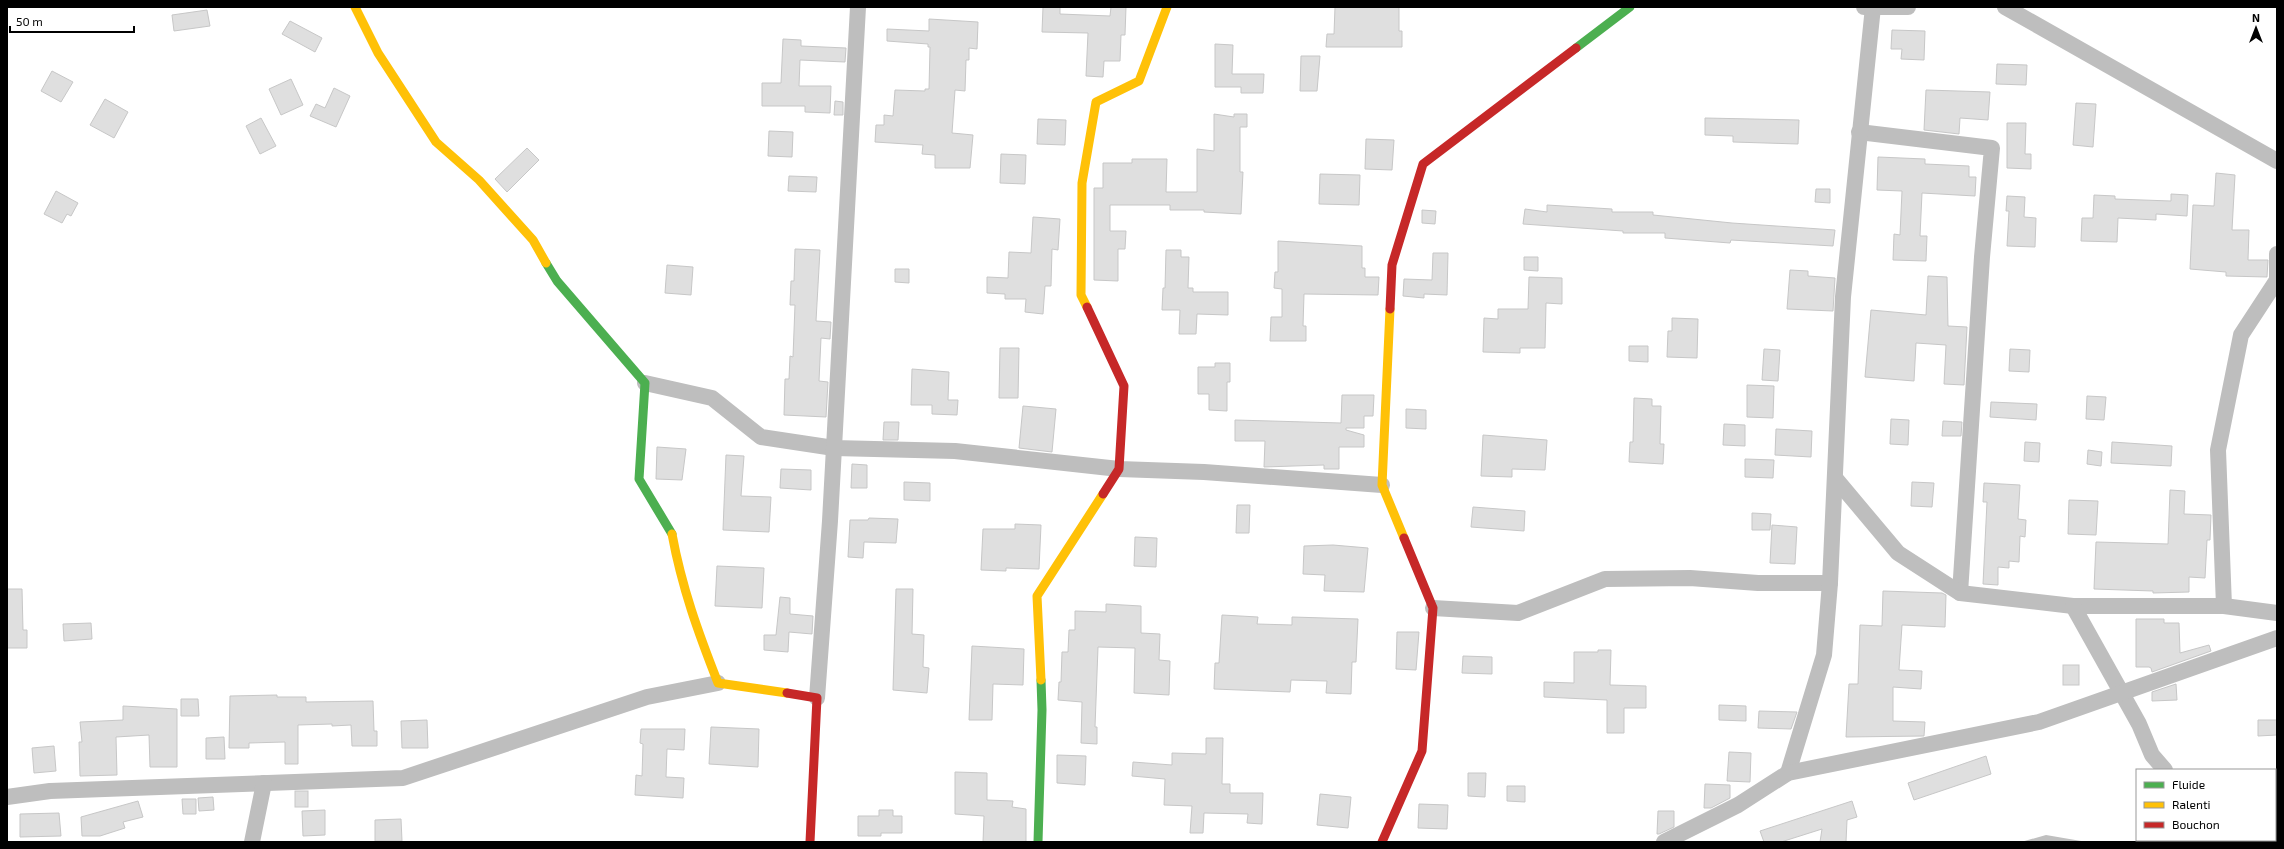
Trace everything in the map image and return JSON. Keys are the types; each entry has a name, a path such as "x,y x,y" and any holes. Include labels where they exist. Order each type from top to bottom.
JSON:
{"street":[{"path":"355,7 378,53 436,142 480,180 532,240 557,281 645,383 712,398 761,437 834,448 955,451 1119,469 1204,472 1382,485"},
{"path":"810,842 817,698 834,448 858,7"},
{"path":"1038,842 1042,710 1037,596 1119,469 1124,386 1081,295 1082,183 1096,102 1140,81 1168,7"},
{"path":"1382,842 1422,751 1433,608 1382,485 1392,265 1423,164 1630,7"},
{"path":"1788,773 1824,655 1830,582 1843,297 1870,7 1908,7"},
{"path":"2005,7 2277,161"},
{"path":"1859,132 1992,148 1982,257 1960,593"},
{"path":"2224,606 2218,450 2241,335 2276,280 2277,254"},
{"path":"645,383 639,478 672,532 679,573 693,619 718,683"},
{"path":"1835,478 1898,553 1960,593 2073,606 2224,606 2277,613"},
{"path":"1433,608 1518,613 1605,579 1690,578 1758,583 1830,582"},
{"path":"2073,606 2139,724 2152,755 2164,769"},
{"path":"1664,842 1738,805 1788,773 2039,722 2277,638"},
{"path":"7,797 50,791 403,778 647,697 718,683 817,698"},
{"path":"252,842 264,783"}],"shaded area":[{"path":"2046,835 2087,842 2021,842"}],"building":[{"path":"1043,7 1060,7 1060,14 1110,16 1111,7 1126,7 1125,35 1121,35 1120,61 1104,61 1103,77 1086,76 1088,33 1042,32"},
{"path":"1335,7 1399,7 1399,31 1402,31 1402,47 1326,47 1327,34 1334,34"},
{"path":"207,10 210,26 174,31 172,15"},
{"path":"929,19 978,22 977,49 969,48 969,60 966,60 965,91 955,90 952,133 973,135 970,168 935,168 935,155 922,154 923,145 875,142 876,125 884,125 884,115 893,116 895,90 925,91 925,89 929,89 930,47 928,47 928,44 887,41 887,29 929,31"},
{"path":"290,21 322,38 315,52 282,34"},
{"path":"1892,30 1925,31 1924,60 1901,59 1902,49 1891,49"},
{"path":"783,39 801,40 801,46 846,48 845,62 800,60 799,86 831,86 830,113 805,112 805,106 762,106 762,83 781,83"},
{"path":"1215,44 1233,45 1232,74 1264,74 1263,93 1241,93 1241,87 1215,87"},
{"path":"1301,56 1320,56 1317,91 1300,91"},
{"path":"1997,64 2027,65 2026,85 1996,84"},
{"path":"52,71 73,82 61,102 41,91"},
{"path":"291,79 303,105 281,115 269,89"},
{"path":"334,88 350,96 336,127 310,116 316,104 325,108"},
{"path":"1926,90 1990,92 1988,120 1960,118 1959,134 1924,130"},
{"path":"105,99 128,112 114,138 90,125"},
{"path":"835,101 843,102 843,115 834,115"},
{"path":"2076,103 2096,104 2093,147 2073,145"},
{"path":"1214,114 1234,117 1234,114 1247,114 1247,127 1240,127 1240,172 1243,172 1241,214 1204,212 1204,210 1170,210 1170,205 1110,205 1110,231 1126,231 1125,249 1118,249 1118,281 1094,280 1094,188 1103,188 1103,163 1132,163 1132,159 1167,159 1166,192 1197,192 1197,149 1214,151"},
{"path":"261,118 276,146 260,154 246,126"},
{"path":"1705,118 1799,120 1798,144 1733,142 1733,136 1705,135"},
{"path":"1038,119 1066,120 1065,145 1037,144"},
{"path":"2007,123 2026,123 2025,154 2031,154 2031,169 2007,168"},
{"path":"769,131 793,132 792,157 768,156"},
{"path":"1366,139 1394,140 1392,170 1365,169"},
{"path":"527,148 539,160 507,192 495,179"},
{"path":"1001,154 1026,155 1025,184 1000,183"},
{"path":"1878,157 1925,159 1925,164 1969,166 1969,177 1976,177 1975,196 1922,193 1920,236 1927,236 1926,261 1893,260 1894,234 1900,235 1902,191 1877,190"},
{"path":"2216,173 2235,175 2232,230 2249,230 2248,260 2268,260 2267,277 2226,276 2226,272 2190,269 2193,205 2214,206"},
{"path":"1320,174 1360,175 1359,205 1319,204"},
{"path":"789,176 817,177 816,192 788,191"},
{"path":"1816,189 1830,189 1830,203 1815,202"},
{"path":"56,191 78,203 71,216 67,214 62,223 44,214"},
{"path":"2171,194 2188,195 2187,216 2156,214 2156,220 2118,218 2117,242 2081,241 2082,218 2093,218 2094,195 2115,196 2115,199 2171,201"},
{"path":"2007,196 2025,197 2024,217 2036,218 2035,247 2007,246 2009,211 2006,211"},
{"path":"1547,205 1612,209 1612,212 1653,212 1653,215 1732,223 1835,230 1833,246 1731,240 1730,243 1665,238 1665,233 1623,233 1623,231 1523,224 1525,209 1547,212"},
{"path":"1422,210 1436,211 1435,224 1422,223"},
{"path":"1033,217 1060,219 1058,250 1052,249 1051,286 1045,286 1043,314 1025,312 1026,299 1005,299 1005,294 987,293 987,277 1008,278 1009,252 1031,253"},
{"path":"1278,241 1362,246 1362,268 1365,268 1365,277 1379,277 1378,295 1304,294 1303,326 1306,326 1306,341 1270,341 1271,317 1282,317 1282,289 1274,288 1275,272 1278,272"},
{"path":"795,249 820,250 816,321 831,322 830,339 821,338 819,381 828,382 826,417 784,415 785,379 789,379 790,356 793,357 795,305 790,305 791,281 794,281"},
{"path":"1166,250 1181,250 1181,257 1189,257 1188,288 1193,288 1193,292 1228,292 1228,315 1197,314 1196,334 1179,334 1180,310 1162,310 1163,288 1165,288"},
{"path":"1433,253 1448,253 1447,295 1424,294 1424,298 1403,296 1404,279 1432,280"},
{"path":"1524,257 1538,257 1538,271 1524,270"},
{"path":"667,265 693,267 691,295 665,293"},
{"path":"895,269 909,269 909,283 895,282"},
{"path":"1790,270 1808,271 1808,276 1835,278 1833,311 1787,309"},
{"path":"1928,276 1947,277 1948,326 1967,327 1964,385 1944,384 1946,345 1916,343 1914,381 1865,377 1871,310 1926,315"},
{"path":"1529,277 1562,278 1562,304 1546,303 1545,348 1520,348 1520,353 1483,352 1484,318 1498,319 1498,309 1528,309"},
{"path":"1672,318 1698,319 1697,358 1667,357 1668,331 1672,331"},
{"path":"1629,346 1648,346 1648,362 1629,361"},
{"path":"1000,348 1019,348 1018,398 999,398"},
{"path":"1764,349 1780,350 1778,381 1762,380"},
{"path":"2010,349 2030,350 2029,372 2009,371"},
{"path":"1215,363 1230,363 1230,382 1227,382 1227,411 1209,410 1209,394 1198,394 1198,367 1215,367"},
{"path":"912,369 949,372 948,400 958,400 957,415 932,414 932,405 911,405"},
{"path":"1747,385 1774,386 1773,418 1747,417"},
{"path":"1342,395 1374,395 1373,416 1364,416 1364,428 1346,428 1346,430 1364,435 1364,447 1339,447 1339,469 1324,469 1324,465 1264,467 1265,441 1235,441 1235,420 1341,423"},
{"path":"2087,396 2106,397 2104,420 2086,419"},
{"path":"1634,398 1652,399 1652,406 1661,406 1660,444 1664,444 1663,464 1629,462 1630,442 1633,442"},
{"path":"1991,402 2037,404 2036,420 1990,417"},
{"path":"1023,406 1056,409 1052,452 1019,448"},
{"path":"1406,409 1426,410 1426,429 1406,428"},
{"path":"1891,419 1909,420 1908,445 1890,444"},
{"path":"1943,421 1962,422 1961,436 1942,436"},
{"path":"884,422 899,422 898,440 883,440"},
{"path":"1724,424 1745,425 1745,446 1723,445"},
{"path":"1776,429 1812,431 1811,457 1775,455"},
{"path":"1483,435 1547,440 1545,470 1512,469 1512,477 1481,476"},
{"path":"2025,442 2040,443 2039,462 2024,461"},
{"path":"2112,442 2172,446 2171,466 2111,463"},
{"path":"657,447 686,449 682,480 656,479"},
{"path":"2088,450 2102,452 2101,466 2087,464"},
{"path":"726,455 744,456 741,496 771,497 769,532 723,530"},
{"path":"1745,459 1774,460 1773,478 1745,477"},
{"path":"852,464 867,465 867,488 851,488"},
{"path":"781,469 811,470 811,490 780,488"},
{"path":"904,482 930,483 930,501 904,500"},
{"path":"1912,482 1934,483 1932,507 1911,506"},
{"path":"1984,483 2020,485 2018,519 2026,520 2025,537 2020,536 2019,562 2009,561 2009,568 1998,567 1998,585 1983,584 1987,502 1983,502"},
{"path":"2170,490 2185,491 2184,514 2211,515 2210,540 2207,540 2205,578 2189,577 2189,592 2153,593 2153,591 2094,589 2096,542 2168,544"},
{"path":"2069,500 2098,501 2096,535 2068,534"},
{"path":"1237,505 1250,505 1249,533 1236,533"},
{"path":"1473,507 1525,511 1524,531 1471,527"},
{"path":"1752,513 1771,514 1770,530 1752,530"},
{"path":"869,518 898,519 896,543 864,542 863,558 848,557 850,520 868,520"},
{"path":"1015,524 1041,525 1039,569 1006,568 1006,571 981,570 983,529 1015,529"},
{"path":"1772,525 1797,527 1795,564 1770,563"},
{"path":"1135,537 1157,538 1156,567 1134,566"},
{"path":"1333,545 1368,548 1364,592 1324,591 1325,575 1303,574 1304,546"},
{"path":"717,566 764,568 762,608 715,606"},
{"path":"7,589 22,589 23,630 27,630 27,648 7,648"},
{"path":"896,589 913,589 912,634 924,635 923,667 929,668 927,693 893,690"},
{"path":"1883,591 1942,593 1946,595 1945,627 1902,625 1899,670 1922,671 1921,689 1893,687 1893,721 1925,722 1924,736 1846,737 1849,684 1858,684 1860,625 1882,626"},
{"path":"780,597 790,598 790,614 813,616 812,634 789,632 788,652 764,650 764,635 776,635"},
{"path":"1106,604 1141,606 1141,633 1160,634 1159,660 1170,661 1169,695 1134,693 1135,648 1098,647 1095,727 1097,727 1097,744 1081,743 1082,702 1058,700 1059,682 1061,682 1062,652 1068,652 1069,630 1075,630 1075,611 1106,612"},
{"path":"1222,615 1258,617 1257,624 1292,625 1292,617 1358,619 1356,662 1352,662 1351,694 1326,693 1327,681 1291,680 1290,692 1214,689 1215,663 1219,663"},
{"path":"2136,619 2164,619 2164,623 2179,623 2180,653 2209,645 2211,651 2152,672 2151,668 2149,667 2136,667"},
{"path":"91,623 92,639 64,641 63,624"},
{"path":"1397,632 1419,632 1416,670 1396,669"},
{"path":"972,646 1024,649 1023,685 993,684 992,720 969,720"},
{"path":"1598,650 1611,650 1610,685 1646,686 1646,708 1624,708 1624,733 1607,733 1607,700 1544,697 1544,682 1574,683 1574,652 1598,652"},
{"path":"1463,656 1492,657 1492,674 1462,673"},
{"path":"2063,665 2079,665 2079,685 2063,685"},
{"path":"2176,684 2177,700 2152,701 2152,692"},
{"path":"277,695 277,697 306,697 306,702 373,701 374,731 377,731 377,746 352,746 351,725 332,726 332,724 298,725 298,764 285,764 285,742 249,743 249,748 229,748 230,696"},
{"path":"181,699 198,699 199,716 181,716"},
{"path":"1719,705 1746,706 1746,721 1719,720"},
{"path":"123,706 177,709 177,767 150,767 149,735 116,737 117,775 80,776 79,742 82,742 80,722 123,720"},
{"path":"1759,711 1797,712 1791,729 1758,728"},
{"path":"427,720 428,748 402,748 401,721"},
{"path":"2258,720 2277,720 2277,735 2258,736"},
{"path":"711,727 759,729 758,767 709,764"},
{"path":"641,729 685,729 684,750 667,749 666,777 684,778 683,798 635,795 636,775 642,776 643,744 640,743"},
{"path":"224,737 225,759 206,759 206,738"},
{"path":"1206,738 1223,738 1222,784 1230,784 1230,793 1263,793 1262,824 1247,823 1248,814 1204,813 1203,833 1190,833 1192,806 1164,805 1165,779 1132,776 1133,762 1172,765 1172,753 1206,754"},
{"path":"54,746 56,771 34,773 32,748"},
{"path":"1729,752 1751,753 1750,782 1727,781"},
{"path":"1057,755 1086,756 1085,785 1057,783"},
{"path":"1986,756 1991,774 1914,800 1908,783"},
{"path":"955,772 987,773 987,800 1013,801 1012,807 1026,809 1026,842 983,842 984,816 955,814"},
{"path":"1468,773 1486,773 1485,797 1468,796"},
{"path":"1705,784 1730,785 1730,798 1711,808 1704,808"},
{"path":"1507,786 1525,786 1525,802 1507,801"},
{"path":"295,791 308,791 308,807 295,807"},
{"path":"1320,794 1351,797 1348,828 1317,825"},
{"path":"213,797 214,810 199,811 198,798"},
{"path":"182,799 196,799 196,814 183,814"},
{"path":"138,801 143,817 123,822 125,828 100,836 82,836 81,817"},
{"path":"1852,801 1857,817 1847,820 1846,842 1820,842 1822,829 1781,842 1764,842 1760,831"},
{"path":"1419,804 1448,805 1447,829 1418,828"},
{"path":"325,810 325,835 303,836 302,811"},
{"path":"879,810 893,810 893,816 902,816 902,833 881,833 881,836 858,836 858,816 879,816"},
{"path":"1658,811 1674,811 1674,827 1657,834"},
{"path":"59,813 61,836 20,837 20,814"},
{"path":"401,819 402,841 375,841 375,820"}],"traffic: fast":[{"path":"1576,48 1630,7"},
{"path":"546,263 557,281 645,383 639,479 672,534"},
{"path":"1038,842 1042,710 1041,680"}],"traffic: slow":[{"path":"355,7 378,53 436,142 479,180 533,240 546,263"},
{"path":"1087,307 1081,295 1082,183 1096,102 1139,81 1167,7"},
{"path":"1390,309 1382,485 1404,538"},
{"path":"1041,680 1037,596 1103,494"},
{"path":"672,534 691,610 718,683 787,693"}],"traffic: jam":[{"path":"1390,309 1392,265 1423,164 1576,48"},
{"path":"1087,307 1124,386 1119,469 1103,494"},
{"path":"1382,842 1422,751 1433,608 1404,538"},
{"path":"787,693 817,698 810,842"}]}
